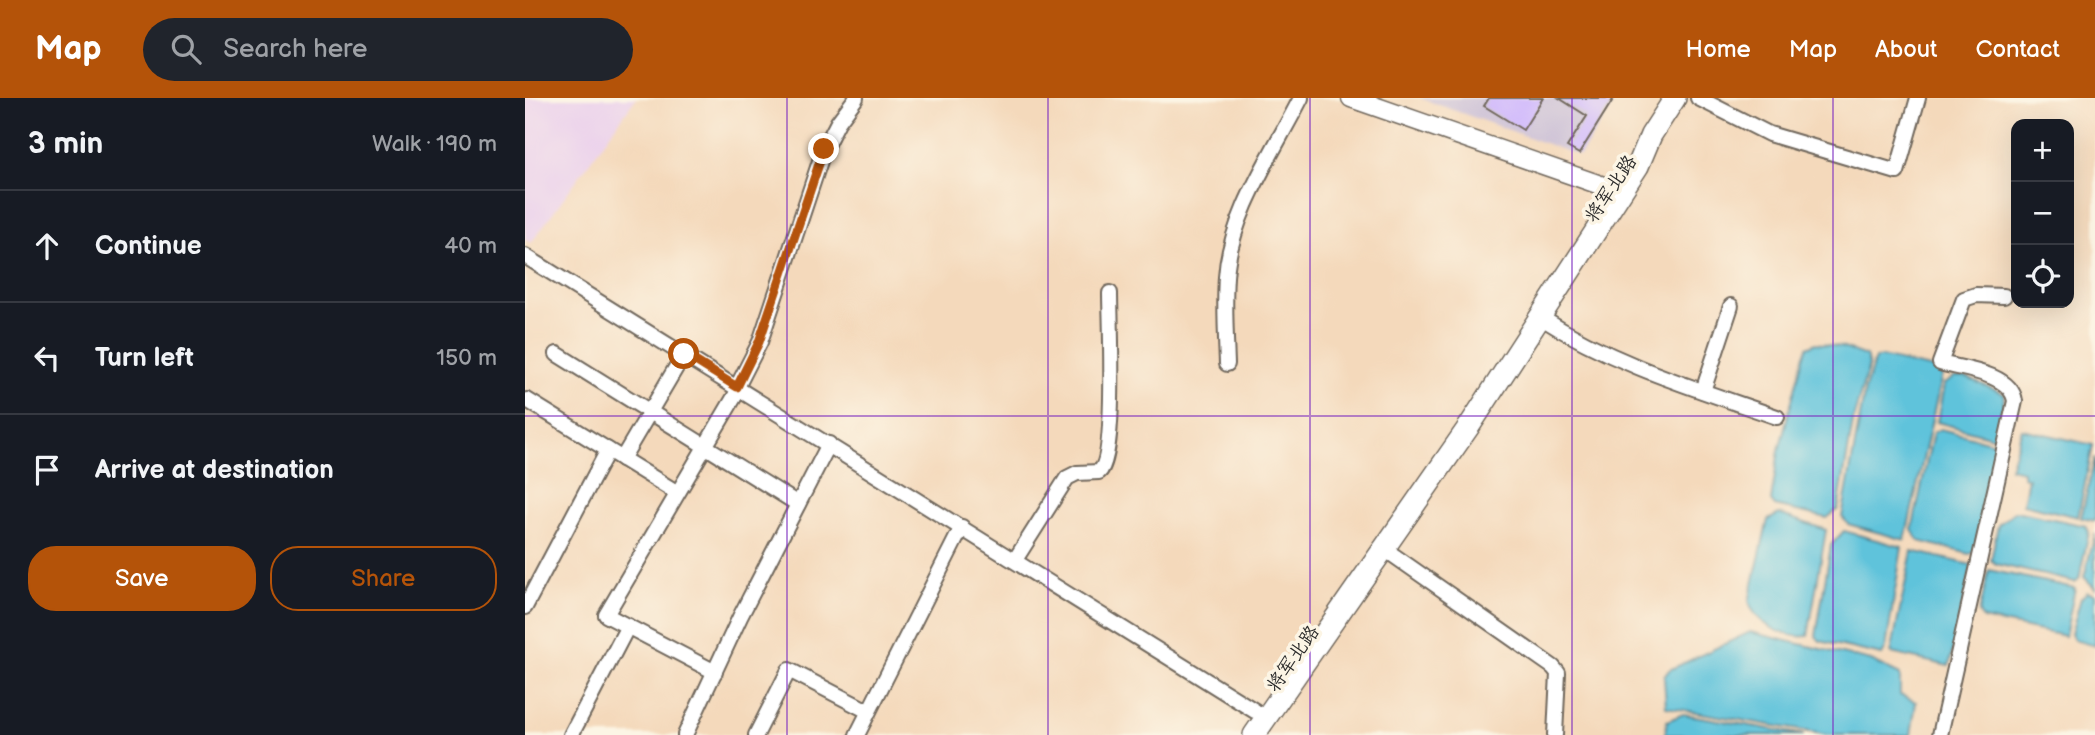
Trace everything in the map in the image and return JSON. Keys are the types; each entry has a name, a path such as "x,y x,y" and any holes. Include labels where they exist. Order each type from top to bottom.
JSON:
{"highway":[{"path":"1651,135 1675,98"},
{"name":"将军北路","path":"1238,735 1459,418 1628,159 1651,135"},
{"name":"将军北路","path":"1254,735 1540,317 1639,166 1651,135"}],"main road":[{"path":"1352,98 1609,188"}],"street":[{"path":"715,672 606,615 738,388 759,342 824,149 838,122 856,98"},
{"path":"1227,364 1226,277 1233,244 1252,195 1301,98"},
{"path":"1698,98 1769,134 1897,172 1918,98"},
{"path":"525,256 1255,711"},
{"path":"1015,561 1067,478 1077,473 1099,472 1106,463 1111,400 1110,292"},
{"path":"1940,735 2015,401 2011,388 1994,378 1940,363 1964,299 1976,295 2004,296"},
{"path":"1703,391 1731,306"},
{"path":"1540,317 1605,356 1777,417"},
{"path":"557,354 798,504"},
{"path":"622,458 684,354"},
{"path":"527,400 676,492"},
{"path":"685,735 829,444"},
{"path":"525,607 608,450"},
{"path":"857,735 963,527"},
{"path":"1383,548 1553,667 1558,673 1555,735"},
{"path":"571,735 628,626"},
{"path":"756,735 789,670 868,711"}],"shaded area":[{"path":"525,98 636,98 531,243 525,239"},
{"path":"1420,98 1617,98 1580,156"}],"water":[{"path":"1816,343 1841,347 1866,356 1869,365 1854,416 1838,509 1827,518 1775,506 1771,501 1779,450 1803,358 1807,347"},
{"path":"1881,357 1938,370 1942,375 1905,540 1848,524 1842,517 1865,389 1875,359"},
{"path":"1955,377 1965,377 2005,394 1996,438 1937,422 1944,384"},
{"path":"1940,429 1999,444 1974,553 1919,541 1912,530 1933,433"},
{"path":"2022,429 2093,445 2078,517 2023,504 2028,478 2023,476 2023,471 2010,468"},
{"path":"2095,458 2095,521 2081,518"},
{"path":"2015,511 2086,526 2089,532 2079,579 2075,582 1996,564 1991,560 1998,525"},
{"path":"1779,514 1826,530 1808,636 1790,635 1773,628 1758,617 1749,601 1768,520"},
{"path":"1844,531 1902,547 1886,648 1882,655 1820,641 1816,636 1831,545"},
{"path":"2095,534 2095,588 2084,577"},
{"path":"1912,551 1972,565 1949,666 1891,653"},
{"path":"1989,570 2075,588 2065,636 1983,619 1979,613"},
{"path":"2087,592 2095,594 2095,646 2074,640 2071,634 2081,598"},
{"path":"1750,632 1871,661 1900,675 1900,695 1916,702 1911,735 1828,735 1666,707 1664,677 1669,670"},
{"path":"1683,714 1804,735 1665,735 1667,721"}],"building":[{"path":"1489,98 1543,98 1523,130 1484,106"},
{"path":"1559,98 1614,98 1579,154 1567,147 1587,116"}],"route":[{"path":"684,354 737,387 759,342 824,149"}]}
